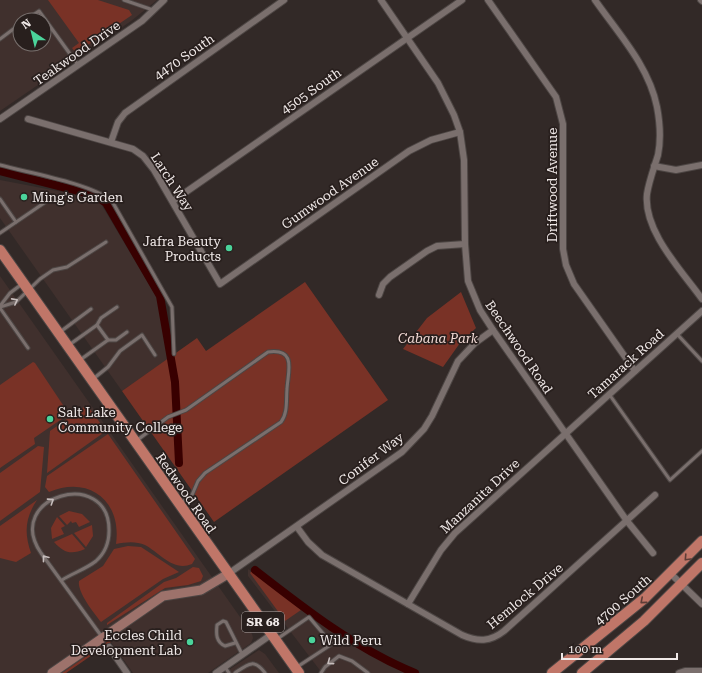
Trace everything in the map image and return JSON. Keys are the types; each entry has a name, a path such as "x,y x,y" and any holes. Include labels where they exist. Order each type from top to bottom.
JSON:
{"main road":[{"name":"Redwood Road","path":"0,250 228,574 299,671"},
{"name":"4700 South","path":"552,673 624,617 671,574 702,541"},
{"path":"582,673 624,638 682,584 702,563"}],"street":[{"name":"Teakwood Drive","path":"0,119 142,21 164,0"},
{"name":"4470 South","path":"111,142 118,122 124,113 284,0"},
{"name":"Beechwood Road","path":"381,0 438,83 454,115 460,132 464,160 466,269 471,292 480,310 493,330 627,521 652,553"},
{"name":"4505 South","path":"173,202 462,0"},
{"name":"Driftwood Avenue","path":"488,0 550,88 559,105 563,124 563,249 566,265 574,284 635,371"},
{"path":"595,0 637,60 653,91 657,107 660,136 647,194 648,212 651,224 660,240 702,299"},
{"name":"Larch Way","path":"28,119 111,142 132,149 143,156 154,170 220,284"},
{"name":"Gumwood Avenue","path":"220,284 409,151 431,140 460,132"},
{"path":"654,166 676,170 702,165"},
{"path":"379,295 383,284 390,277 427,252 441,246 465,244"},
{"name":"Tamarack Road","path":"566,433 702,311"},
{"name":"Conifer Way","path":"228,574 390,461 413,441 432,416 458,362 475,343 493,330"},
{"name":"Manzanita Drive","path":"408,604 448,541 566,433"},
{"name":"Hemlock Drive","path":"297,527 308,542 322,555 471,639 482,641 493,638 504,631 655,495"},
{"path":"52,673 163,596 201,590 228,574"},
{"path":"671,574 702,604"},
{"path":"216,673 242,654 274,637"},
{"path":"109,647 127,673"},
{"path":"679,673 685,671 702,671"}],"lane":[{"path":"124,0 155,10"},
{"path":"52,29 78,65"},
{"path":"0,39 12,30"},
{"path":"0,165 65,182 104,195 112,201 172,307 174,354"},
{"path":"0,199 16,222"},
{"path":"0,233 47,201"},
{"path":"0,307 10,293 26,287 53,270 67,267 106,242"},
{"path":"0,307 16,302 26,287"},
{"path":"0,307 28,348"},
{"path":"68,346 98,325 101,318 117,307"},
{"path":"58,333 91,309"},
{"path":"98,325 108,340"},
{"path":"78,361 108,340 116,340 127,332"},
{"path":"677,334 702,361"},
{"path":"92,380 108,367 120,351 142,335 155,355"},
{"path":"135,442 268,352 276,351 284,354 289,360 286,416 281,422 205,473 198,481 192,495 179,505"},
{"path":"609,394 670,480 702,451"},
{"path":"62,580 96,561 104,550 109,536 108,522 105,511 94,500 78,494 61,495 48,502 38,512 34,525 34,540 37,548 62,580 102,637"},
{"path":"274,637 309,617 332,644 299,671"},
{"path":"235,643 230,646 220,644 217,639 218,625 223,621 226,622 235,643 242,654"},
{"path":"321,673 324,666 339,656 348,659 367,672"},
{"path":"235,673 248,664 254,663 260,665 265,673"},
{"path":"225,667 229,673"},
{"path":"363,673 367,672"}],"shaded area":[{"path":"0,0 157,0 131,21 0,111"},
{"path":"0,180 89,197 101,204 158,299 168,359 122,391 0,218"},
{"name":"Salt Lake Community College","path":"0,276 252,634 253,638 251,643 208,673 133,673 111,642 66,673 0,673"},
{"path":"248,569 348,642 407,673 322,673 248,576"},
{"path":"259,650 265,654 279,673 224,673"}],"green space":[{"path":"48,0 98,0 129,10 132,15 76,53 72,48 79,43"},
{"path":"305,282 388,400 214,522 122,391 197,338 206,351"},
{"name":"Cabana Park","path":"461,292 476,328 460,343 443,367 403,349 427,318"},
{"path":"33,362 69,414 34,438 35,444 0,468 0,385"},
{"path":"87,405 106,431 47,473 50,431"},
{"path":"108,434 195,559 192,564 179,566 173,564 151,548 142,544 131,542 116,544 114,515 108,504 100,496 89,490 77,487 64,488 49,492 45,487 47,476"},
{"path":"38,446 44,447 40,492 0,521 0,473"},
{"path":"37,500 30,513 27,526 27,539 31,553 16,562 0,558 0,526"},
{"path":"69,511 82,514 90,522 79,527 76,522 72,523 71,521 67,525 59,516"},
{"path":"57,517 65,526 61,528 64,534 52,539 51,528"},
{"path":"92,525 93,536 86,547 74,533"},
{"path":"72,534 85,549 76,552 68,552 61,549 54,542"},
{"path":"128,546 141,547 179,572 163,579 101,622 83,596 79,586 79,581 103,566 114,549"},
{"path":"193,567 199,568 203,576 201,581 188,585 165,588 107,625 107,623 164,582 176,578"},
{"path":"252,571 301,610 285,621 250,573"},
{"path":"110,640 111,642 66,673 62,673"}],"waterway":[{"path":"0,171 94,195 106,203 160,296 175,382 179,463"},
{"path":"255,570 312,613 352,640 372,652 415,673"}],"place":[{"name":"Ming's Garden","path":"24,197"},
{"name":"Jafra Beauty Products","path":"229,248"},
{"name":"Salt Lake Community College","path":"50,419"},
{"name":"Wild Peru","path":"312,640"},
{"name":"Eccles Child Development Lab","path":"190,642"}]}
